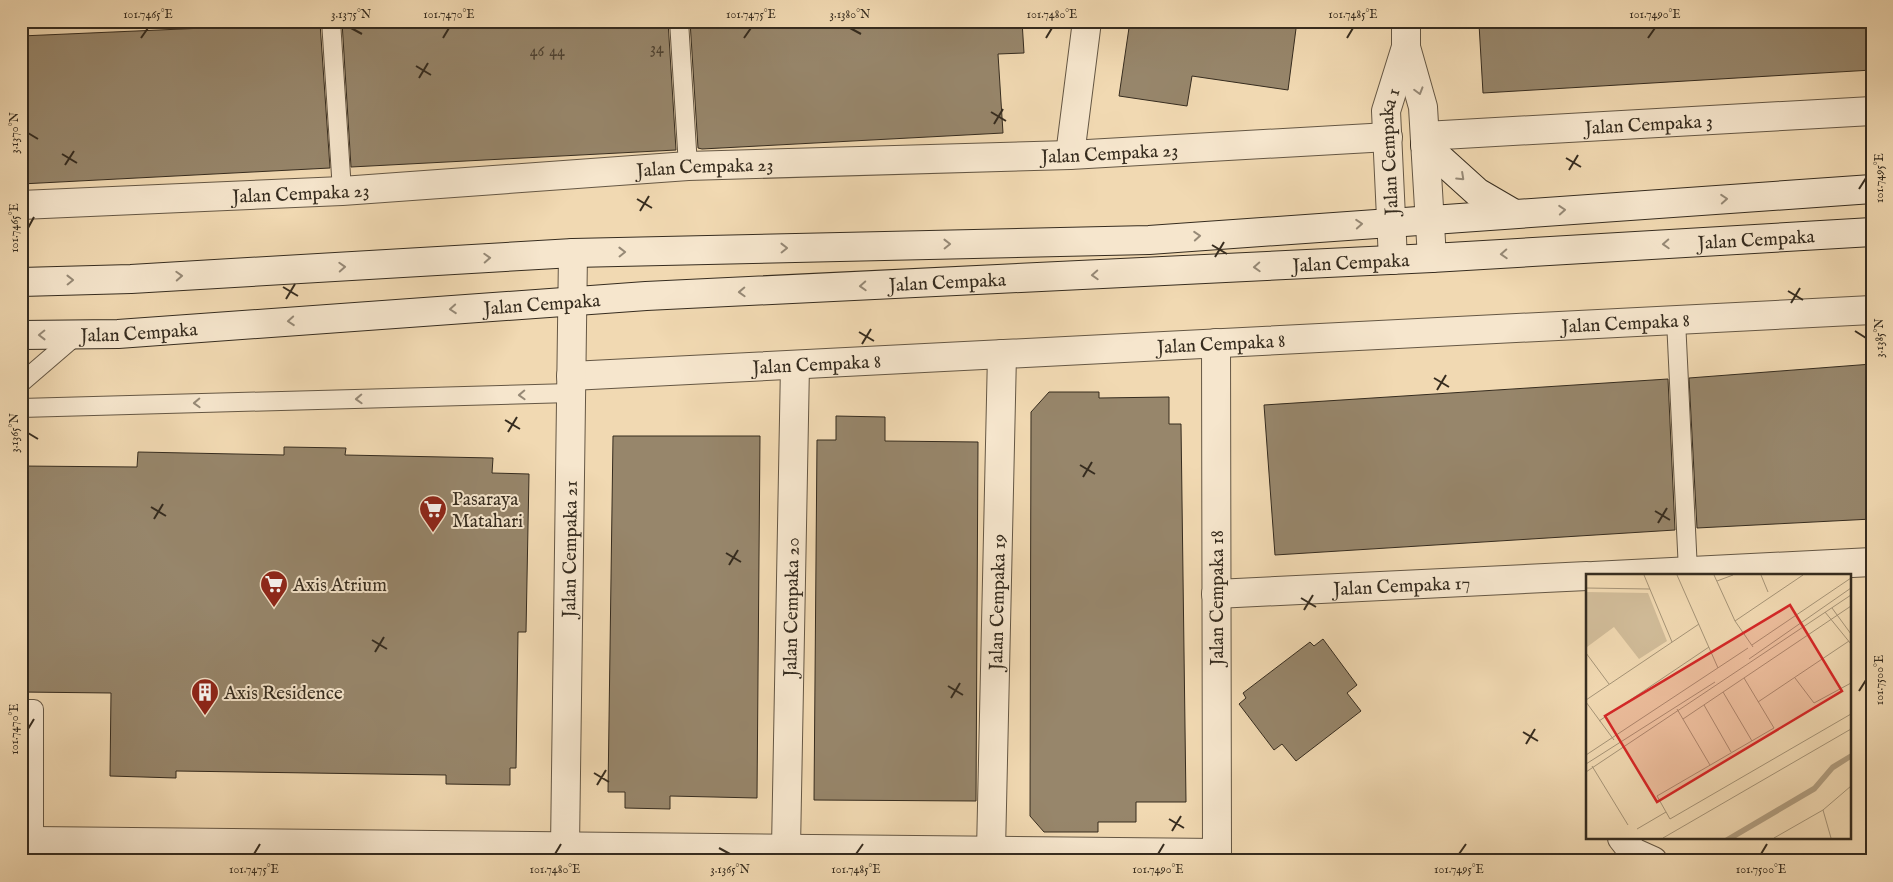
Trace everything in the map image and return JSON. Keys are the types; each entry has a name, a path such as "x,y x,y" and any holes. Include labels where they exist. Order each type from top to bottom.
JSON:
{"street":[{"path":"1070,155 1087,21"},
{"name":"Jalan Cempaka 1","path":"1393,260 1386,111 1406,34"},
{"name":"Jalan Cempaka 1","path":"1406,34 1423,107 1432,258"},
{"name":"Jalan Cempaka 3","path":"1425,140 1872,111"},
{"name":"Jalan Cempaka 23","path":"21,205 342,191 688,166 1070,155 1388,136"},
{"path":"1425,140 1477,192 1513,213"},
{"name":"Jalan Cempaka","path":"21,282 140,278 573,253 1149,240 1872,189"},
{"name":"Jalan Cempaka","path":"21,335 118,334 572,300 1432,258 1872,232"},
{"name":"Jalan Cempaka 21","path":"565,846 573,253"},
{"name":"Jalan Cempaka 8","path":"571,385 795,365 1872,310"},
{"name":"Jalan Cempaka 18","path":"991,851 1217,853 1216,343"},
{"name":"Jalan Cempaka 19","path":"991,851 1002,354"},
{"name":"Jalan Cempaka 20","path":"795,365 801,853"},
{"path":"1634,574 1872,562"},
{"name":"Jalan Cempaka 17","path":"1216,594 1586,576"},
{"path":"1624,840 1633,852 1653,861"},
{"path":"34,851 433,853 565,846 801,853 991,851"}],"lane":[{"path":"331,21 342,191"},
{"path":"679,21 688,166"},
{"path":"1676,320 1688,571"},
{"path":"21,383 78,334"},
{"path":"21,408 571,385"},
{"path":"21,709 34,709 34,851"}],"building":[{"path":"668,21 676,150 351,167 342,22"},
{"path":"690,21 1022,21 1024,53 998,54 1003,133 702,149 698,148"},
{"path":"1130,21 1297,21 1288,90 1192,76 1187,106 1119,96"},
{"path":"1522,21 1872,21 1872,70 1483,93 1479,24"},
{"path":"320,23 330,168 21,184 21,36"},
{"path":"1872,364 1872,519 1697,528 1689,378"},
{"path":"1668,379 1675,530 1275,555 1264,405"},
{"path":"1049,392 1099,392 1099,398 1169,397 1169,424 1181,424 1186,802 1136,802 1136,822 1098,822 1098,832 1044,832 1030,816 1031,412"},
{"path":"836,416 885,417 885,441 978,442 976,801 814,800 817,440 836,440"},
{"path":"613,436 760,436 757,798 670,796 670,809 625,808 625,792 608,792"},
{"name":"Axis Atrium","path":"284,447 346,448 345,455 493,458 492,473 529,474 526,632 518,632 516,768 510,768 510,785 446,784 446,775 176,771 176,778 110,776 111,693 21,692 21,466 137,467 138,452 284,455"},
{"path":"1323,639 1357,685 1347,693 1361,711 1296,761 1282,744 1274,750 1239,704 1246,698 1243,693 1310,642 1314,646"}],"place":[{"name":"Pasaraya Matahari","path":"433,533"},
{"name":"Axis Atrium","path":"274,608"},
{"name":"Axis Residence","path":"205,716"}]}
